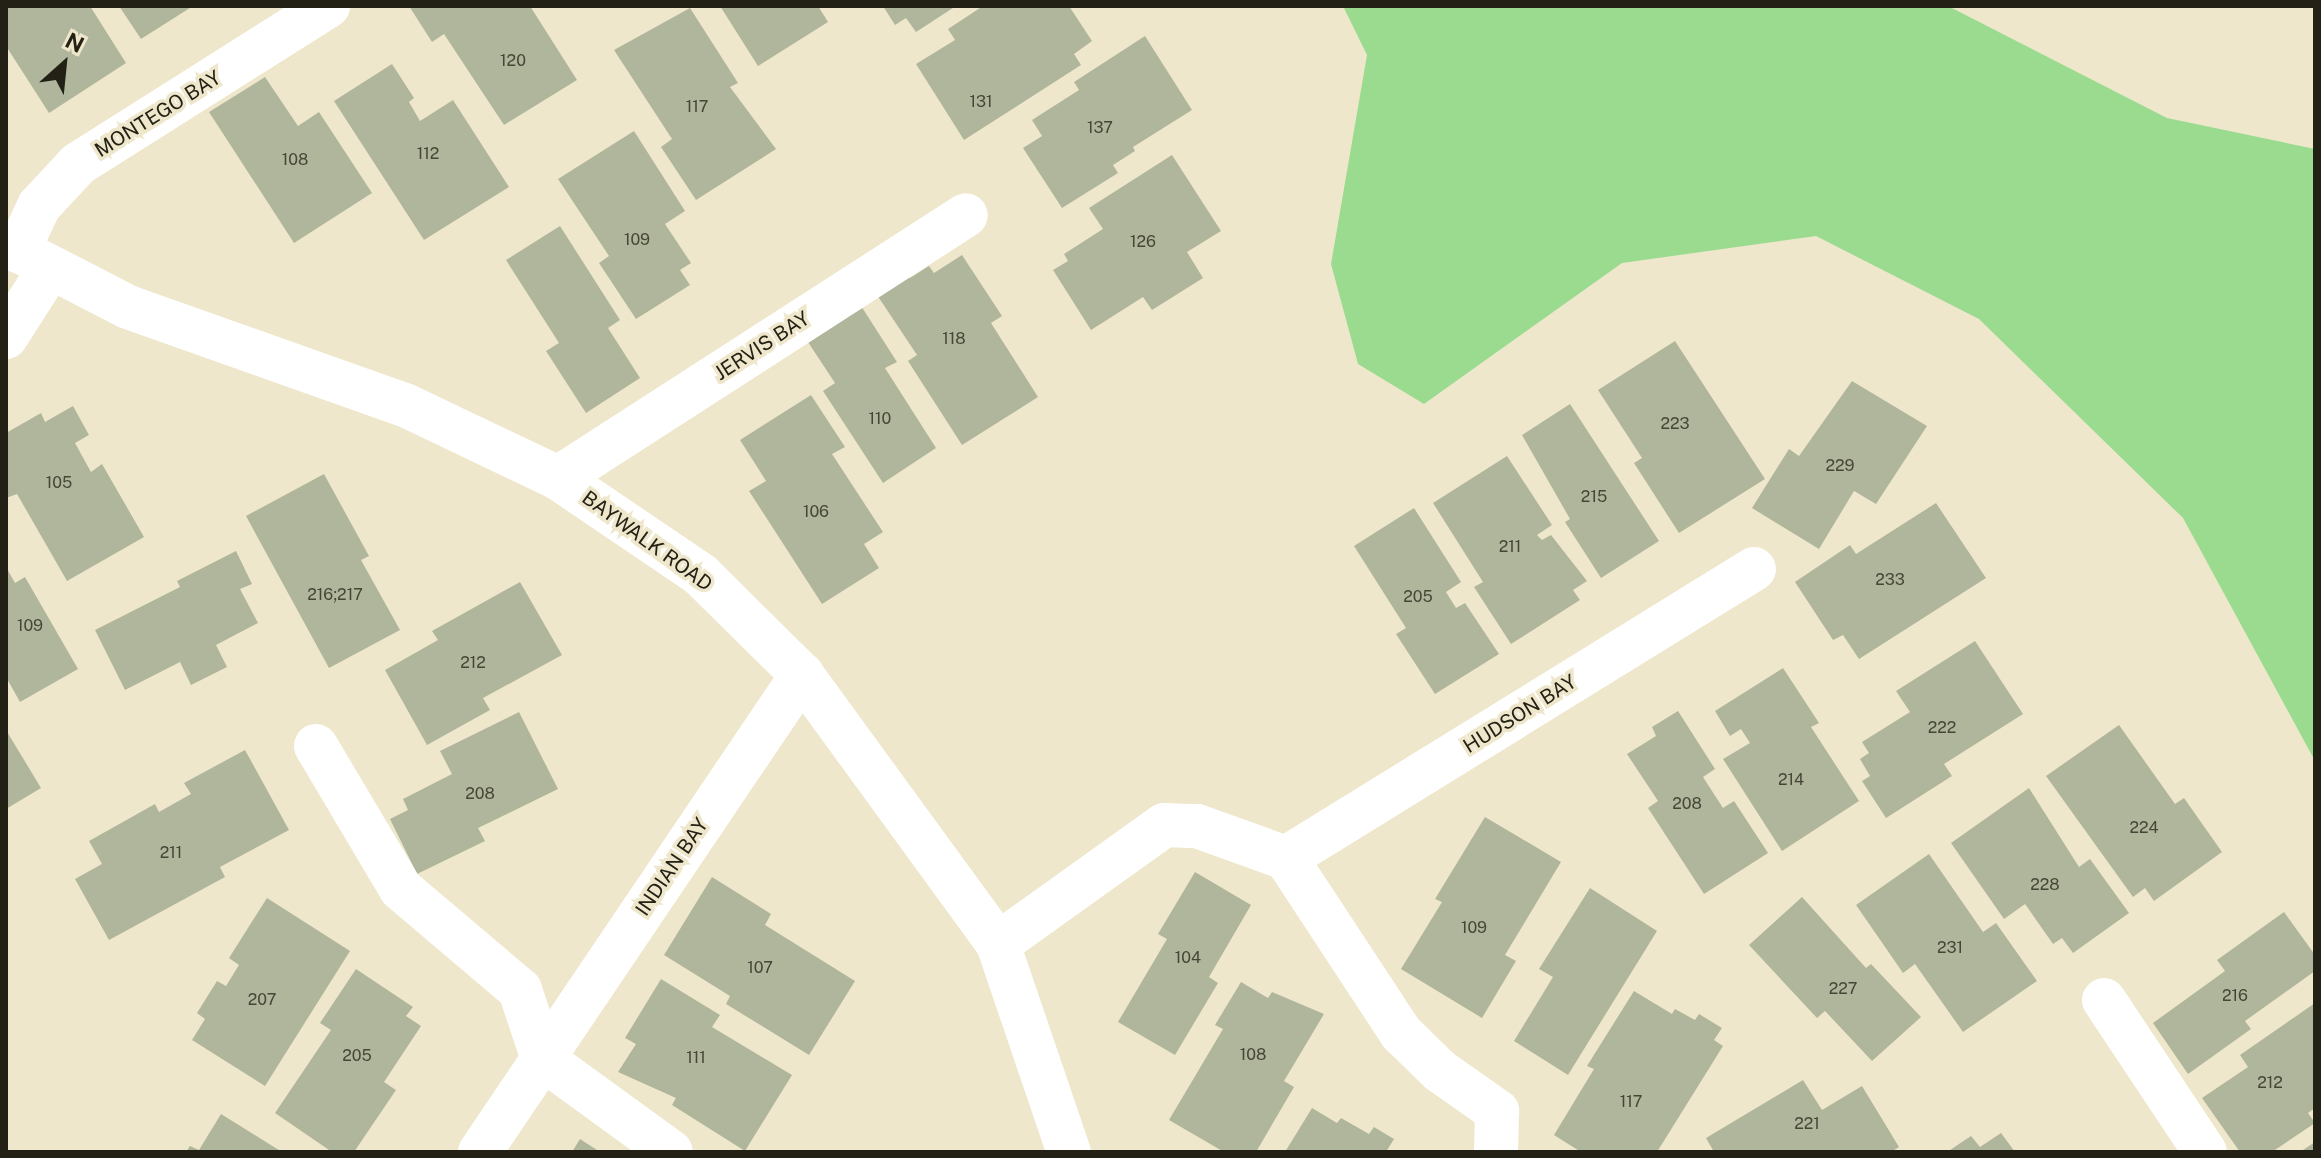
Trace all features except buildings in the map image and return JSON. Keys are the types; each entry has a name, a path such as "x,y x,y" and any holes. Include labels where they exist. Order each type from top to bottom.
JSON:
{"street":[{"name":"MONTEGO BAY","path":"6,337 39,206 78,164 328,6"},
{"name":"JERVIS BAY","path":"558,478 966,215"},
{"name":"BAYWALK ROAD","path":"25,254 128,307 405,405 558,478 701,575 802,675 998,944 1069,1152"},
{"name":"HUDSON BAY","path":"1286,858 1754,569"},
{"name":"INDIAN BAY","path":"480,1152 802,675"},
{"path":"316,746 401,889 520,990 543,1059 671,1152"},
{"path":"998,944 1164,825 1197,826 1286,858 1401,1033 1440,1071 1497,1111 1496,1152"},
{"path":"2104,1000 2205,1152"}],"shaded area":[{"path":"1343,6 1948,6 2167,118 2315,149 2315,761 2183,518 1979,319 1816,236 1622,263 1424,404 1358,364 1331,264 1367,55"}]}
